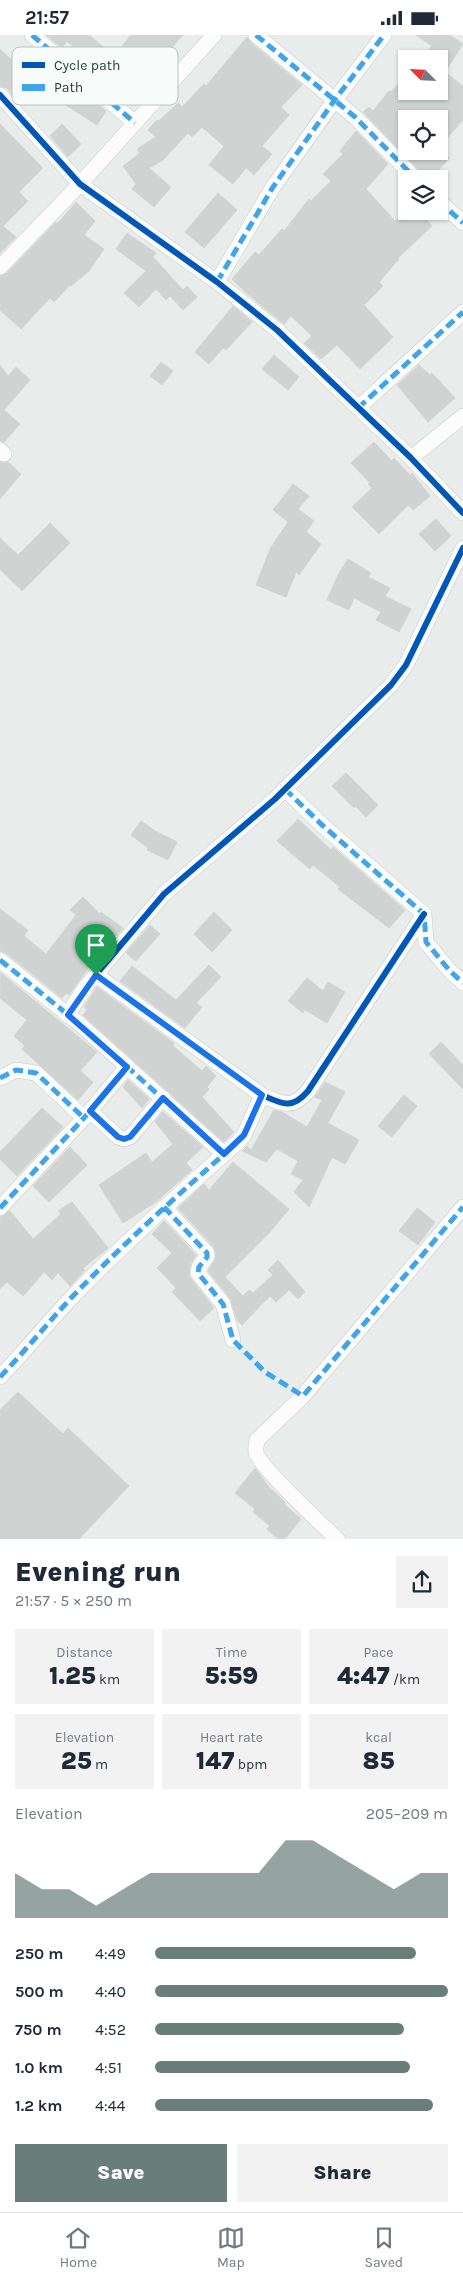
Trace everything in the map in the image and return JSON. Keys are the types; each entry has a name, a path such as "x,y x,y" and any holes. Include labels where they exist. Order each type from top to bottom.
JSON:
{"street":[{"path":"32,35 46,47"},
{"path":"178,75 214,35"},
{"path":"256,35 345,109 407,170"},
{"path":"222,287 273,187 345,109 384,35"},
{"path":"0,95 80,184 277,329 411,459 463,513"},
{"path":"114,105 135,123"},
{"path":"0,267 80,184 151,105"},
{"path":"448,209 463,223"},
{"path":"358,408 463,312"},
{"path":"411,459 463,416"},
{"path":"68,1015 96,975 164,894 285,789 396,678 406,665 463,548"},
{"path":"285,789 321,824 424,914 426,942 449,970 463,983"},
{"path":"96,975 262,1095 288,1104 299,1101 424,914"},
{"path":"0,960 68,1015 224,1154"},
{"path":"0,1208 87,1115 127,1067"},
{"path":"0,1078 16,1070 36,1073 87,1115 118,1137 124,1139 130,1137 163,1098"},
{"path":"0,1377 72,1298 164,1207 244,1135 262,1095"},
{"path":"164,1207 207,1253 207,1257 197,1270 223,1304 233,1341"},
{"path":"338,1539 258,1459 255,1450 257,1440 302,1396 463,1207"}],"building":[{"path":"46,35 89,35 103,47 74,47 67,41 61,47"},
{"path":"131,35 183,35 172,47 121,47"},
{"path":"416,35 450,35 463,44 448,67 448,50 429,50 432,46"},
{"path":"247,37 250,42 302,85 281,107 289,115 262,146 272,154 254,175 246,168 233,184 209,165 224,146 202,127 192,137 188,133 163,160 149,168 171,187 154,207 132,189 136,184 123,166 140,153 137,149 156,137 148,130 157,120 159,121 178,103 182,107 204,84 206,86"},
{"path":"0,49 12,60 12,94 7,88 0,86"},
{"path":"448,74 463,86 463,120 448,137 448,110 398,110 398,149 363,112 369,107 373,111 389,91 391,92 398,85 398,100 448,100"},
{"path":"66,105 99,105 106,111 97,125"},
{"path":"0,124 43,168 19,192 28,201 3,226 16,237 0,253"},
{"path":"62,124 81,144 68,157 50,136"},
{"path":"356,131 388,164 366,189 395,221 398,218 398,220 427,220 432,226 398,258 379,282 383,286 364,305 393,337 360,369 337,345 321,359 304,343 312,336 291,316 284,324 232,279 255,252 259,255 282,229 284,231 309,199 311,201 331,181 323,174 343,154 340,151"},
{"path":"409,160 447,160 439,170 418,170"},
{"path":"218,193 237,210 204,248 185,232"},
{"path":"76,202 95,221 84,235 104,249 89,271 70,285 54,302 50,298 21,329 0,310 0,276 7,273 56,222 58,223"},
{"path":"127,233 156,253 153,257 183,290 187,286 197,297 183,310 170,296 166,300 156,289 139,307 124,293 146,271 116,249"},
{"path":"233,306 252,322 226,350 223,348 209,364 195,352"},
{"path":"274,355 299,377 288,390 262,369"},
{"path":"161,362 173,371 162,385 150,376"},
{"path":"0,365 8,376 16,367 30,380 4,410 20,424 4,442 0,441"},
{"path":"419,365 430,375 432,373 455,398 428,422 397,385"},
{"path":"374,442 392,461 394,458 410,475 412,473 430,496 413,510 408,505 379,534 352,507 372,488 368,484 370,483 351,463"},
{"path":"0,462 8,462 21,474 0,499"},
{"path":"293,484 309,496 298,509 314,521 306,532 321,544 299,575 296,572 286,597 256,585 270,549 288,522 273,510"},
{"path":"436,519 451,536 435,551 419,534"},
{"path":"50,523 70,543 22,591 0,569 0,538 18,555"},
{"path":"348,559 371,573 368,577 390,588 385,596 411,609 399,632 376,620 381,612 354,598 349,610 327,600 338,575"},
{"path":"346,773 378,805 366,817 332,786"},
{"path":"298,819 331,850 333,847 405,910 389,928 338,889 340,887 313,865 310,869 277,841"},
{"path":"141,821 155,831 177,842 168,860 147,850 148,848 131,835"},
{"path":"83,897 100,914 101,912 123,928 108,945 105,944 69,995 66,993 62,998 6,953 0,951 0,909 28,930 24,936 46,954 76,915 70,910"},
{"path":"214,912 232,930 212,952 194,934"},
{"path":"150,925 160,934 136,961 126,953"},
{"path":"209,965 221,977 196,1003 202,1007 185,1028 120,981 132,966 176,1000"},
{"path":"1,973 97,1052 80,1071 93,1082 78,1100 22,1049 25,1046 14,1036 27,1020 0,998"},
{"path":"307,978 323,991 328,982 345,992 327,1023 305,1010 303,1013 288,1001"},
{"path":"97,987 174,1043 173,1046 202,1071 206,1066 216,1076 202,1097 234,1132 224,1142 83,1015 87,1010 84,1007"},
{"path":"441,1042 463,1065 463,1089 429,1054"},
{"path":"128,1080 149,1099 142,1108 123,1087"},
{"path":"325,1082 345,1092 328,1123 359,1140 345,1164 332,1157 309,1207 294,1192 303,1180 291,1174 298,1161 277,1149 266,1162 242,1151 247,1146 251,1150 274,1110 282,1112 307,1127 322,1100 315,1097"},
{"path":"404,1095 417,1106 392,1137 378,1126"},
{"path":"42,1108 63,1127 17,1176 0,1159 0,1152"},
{"path":"163,1112 203,1147 186,1163 192,1170 156,1202 123,1223 99,1185 146,1153 152,1162 173,1144 155,1122"},
{"path":"70,1147 87,1165 49,1202 33,1186"},
{"path":"233,1162 289,1209 269,1233 225,1277 243,1296 249,1290 253,1293 273,1275 268,1270 278,1260 305,1292 298,1299 289,1290 276,1302 270,1296 242,1325 237,1320 230,1298 208,1271 216,1258 214,1247 178,1208 204,1184 209,1190"},
{"path":"72,1202 108,1248 83,1268 85,1270 70,1286 58,1273 52,1280 44,1272 23,1296 7,1282 0,1289 0,1217 10,1211 33,1239 61,1214 58,1211"},
{"path":"417,1208 435,1222 418,1245 399,1231"},
{"path":"164,1221 196,1255 190,1265 189,1276 214,1308 200,1321 172,1292 176,1288 157,1268 172,1253 152,1234"},
{"path":"18,1392 63,1434 68,1428 129,1486 79,1539 0,1539 0,1410"},
{"path":"255,1468 269,1487 285,1502 284,1504 301,1519 285,1539 278,1539 267,1529 270,1526 253,1512 255,1509 235,1493"}],"marked path":[{"path":"32,35 46,47"},
{"path":"256,35 355,117 407,170"},
{"path":"217,282 273,187 384,35"},
{"path":"114,105 135,123"},
{"path":"448,209 463,223"},
{"path":"358,408 463,312"},
{"path":"285,789 321,824 424,914 426,942 449,970 463,983"},
{"path":"0,960 82,1026 224,1154"},
{"path":"0,1208 84,1118 127,1067"},
{"path":"0,1078 16,1070 36,1073 84,1118"},
{"path":"0,1377 71,1298 111,1257 238,1142 244,1135 262,1095"},
{"path":"90,1111 118,1137 124,1139 130,1137 163,1098"},
{"path":"164,1207 207,1253 207,1257 199,1267 198,1273 223,1304 233,1340 265,1372 303,1396 463,1207"}],"cycle path":[{"path":"0,95 80,184 217,282 277,330 411,458 463,513"},
{"path":"67,1015 87,985 164,894 275,799 391,685 406,665 463,548"},
{"path":"96,975 262,1095 281,1103 292,1103 308,1091 424,914"}],"route":[{"path":"96,975 262,1095 244,1135 224,1154 163,1098 130,1137 124,1139 118,1137 90,1111 127,1067 68,1015 87,985 96,975"}]}
